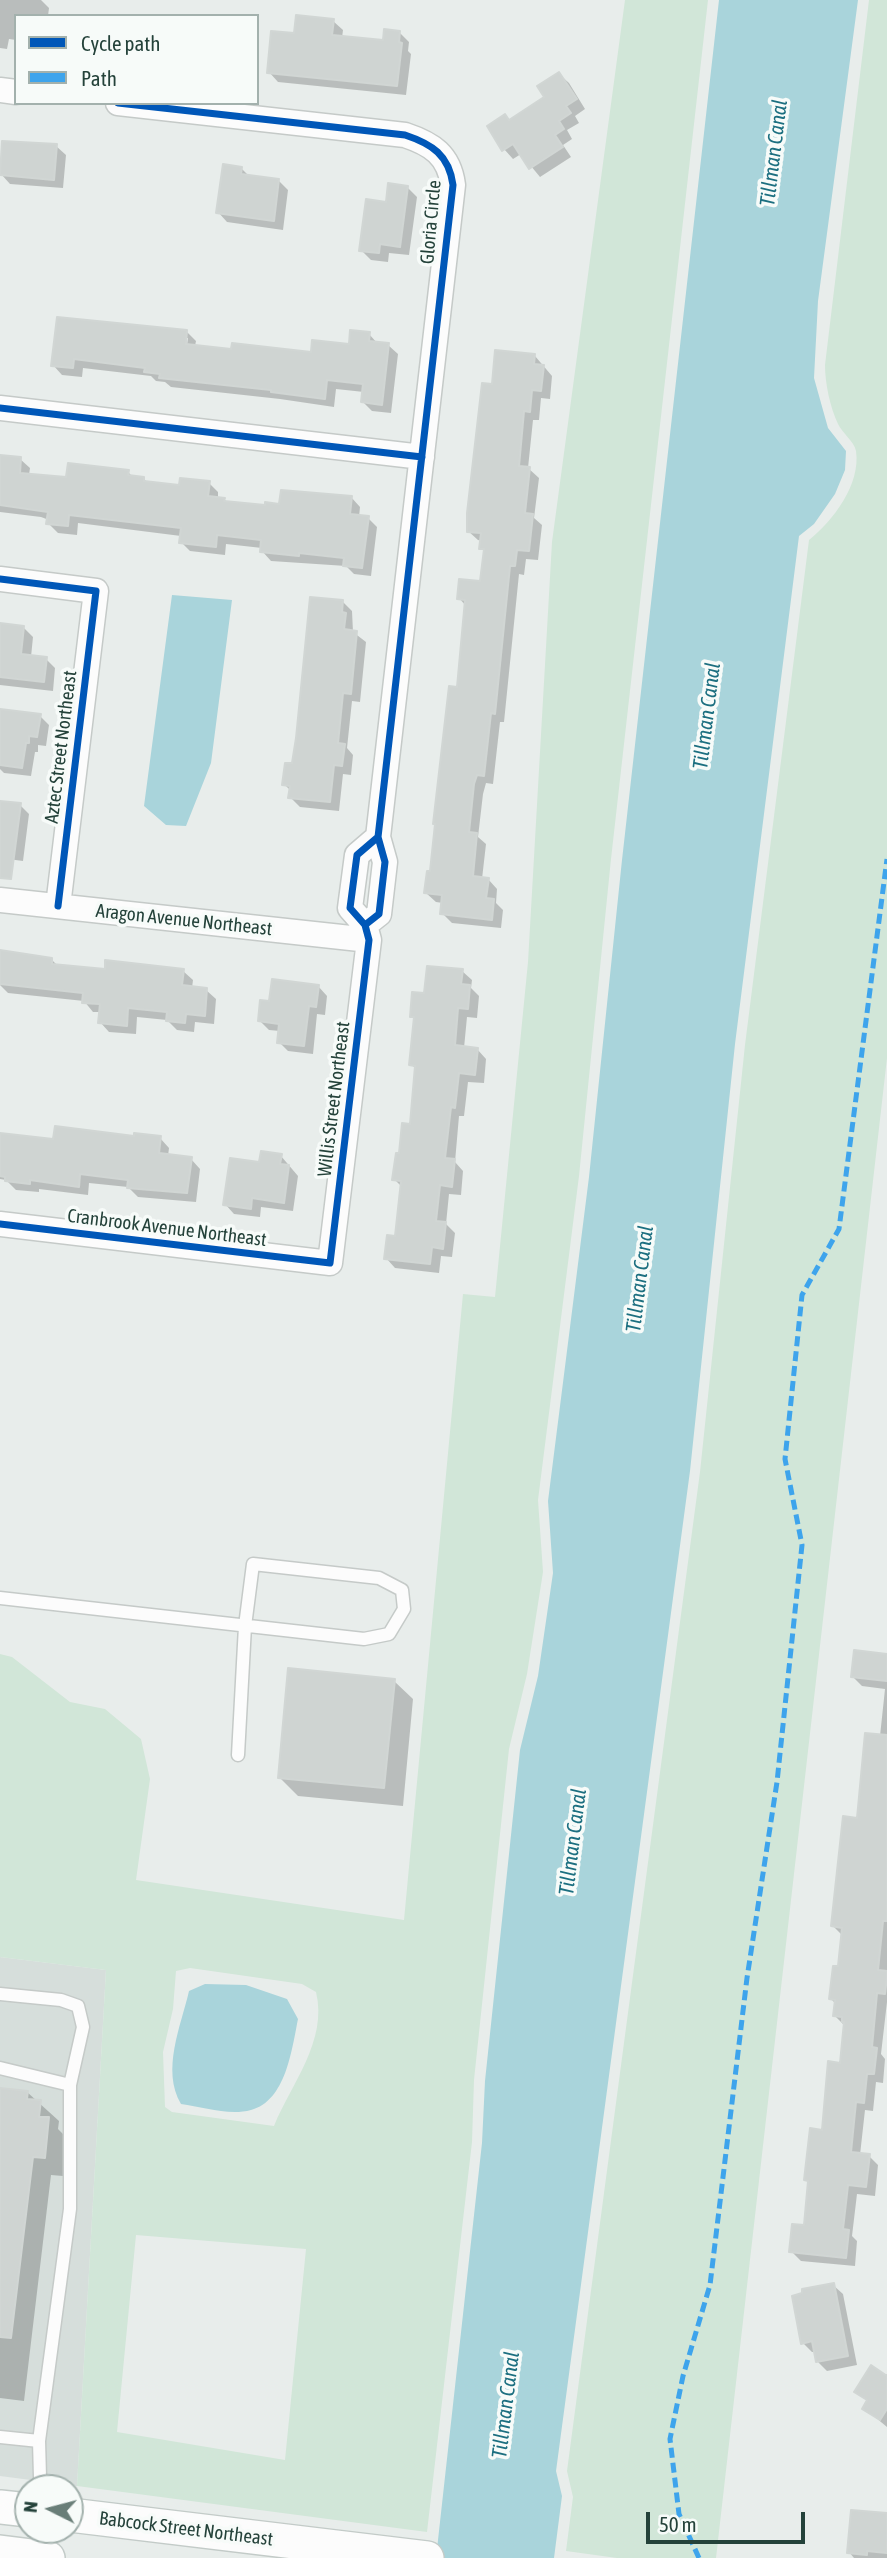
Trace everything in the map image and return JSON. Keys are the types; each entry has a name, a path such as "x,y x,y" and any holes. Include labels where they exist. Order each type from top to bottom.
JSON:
{"main road":[{"name":"Babcock Street Northeast","path":"84,2517 272,2549 382,2552 427,2558"},
{"path":"0,2552 48,2558"}],"street":[{"name":"Gloria Circle","path":"136,105 405,135 423,141 441,155 451,168 453,184 378,837 357,855 350,908 367,933"},
{"path":"0,408 422,457"},
{"name":"Aztec Street Northeast","path":"0,579 96,591 58,906"},
{"name":"Aragon Avenue Northeast","path":"0,900 367,933"},
{"name":"Willis Street Northeast","path":"330,1263 367,933"},
{"name":"Cranbrook Avenue Northeast","path":"0,1224 330,1263"}],"lane":[{"path":"0,1598 246,1626 364,1639 389,1634 404,1609 402,1590 379,1578 253,1564 246,1626 237,1755"},
{"path":"0,1994 61,2000 78,2006 83,2027 71,2085 70,2209 39,2441 40,2474"},
{"path":"0,2068 71,2085"},
{"path":"0,2437 39,2441"}],"shaded area":[{"path":"0,1957 106,1970 78,2474 14,2474 14,2478 0,2476"}],"green space":[{"path":"625,0 708,0 611,859 579,1176 538,1500 543,1572 527,1674 509,1749 474,2080 472,2142 427,2532 84,2487 84,2474 78,2474 106,1970 0,1957 0,1654 12,1657 70,1702 105,1709 141,1739 150,1779 136,1880 404,1920 463,1294 495,1297 528,962 552,542","holes":["190,1968 302,1984 316,1992 317,2028 306,2062 274,2126 172,2112 165,2107 163,2052 173,2009 176,1971","136,2235 306,2249 285,2460 117,2432"]},
{"path":"869,0 887,0 887,1058 716,2558 617,2558 566,2551 573,2497 567,2471 700,1472 745,1045 809,540 827,523 843,501 850,489 856,464 855,447 840,427 833,410 825,365"}],"water":[{"name":"Tillman Canal","path":"719,0 858,0 818,301 814,378 828,428 846,451 845,470 835,494 814,524 799,536 735,1044 690,1471 556,2471 562,2496 554,2558 436,2558 482,2143 485,2081 520,1750 538,1676 553,1573 548,1501 589,1177"},
{"path":"172,595 232,600 211,763 186,826 166,825 144,806"},
{"path":"205,1984 246,1985 287,1999 298,2019 290,2059 280,2085 263,2105 243,2112 225,2112 181,2104 173,2077 174,2048 189,1991"}],"building":[{"path":"296,15 334,19 332,35 383,40 384,29 400,31 399,42 402,43 397,86 267,73 271,31 294,33"},
{"path":"559,72 577,99 566,106 571,113 559,121 564,129 555,135 563,147 529,169 513,144 502,151 487,126 505,114 509,120 544,97 537,86"},
{"path":"2,141 57,144 54,180 0,175"},
{"path":"223,164 242,167 241,174 279,179 274,221 216,213"},
{"path":"388,183 408,186 400,247 380,244 379,253 359,251 366,199 386,202"},
{"path":"57,317 187,330 186,344 231,349 232,343 311,352 312,340 349,344 350,330 370,332 369,341 389,343 382,405 361,402 363,384 327,380 325,399 271,390 159,378 160,374 144,372 145,368 74,359 73,368 51,366"},
{"path":"495,350 535,354 534,364 544,365 541,391 532,390 530,412 524,411 519,466 530,467 525,513 533,514 529,551 517,550 515,566 510,566 495,714 491,713 484,776 477,775 474,784 469,832 477,833 473,876 489,878 486,898 494,899 492,920 440,914 442,895 424,893 427,871 430,871 449,686 457,687 465,600 457,599 459,579 480,581 484,549 479,549 481,533 467,532 467,513 482,383 492,384"},
{"path":"0,455 21,457 20,473 66,477 68,463 129,470 128,475 144,477 144,481 179,485 180,478 210,481 208,496 225,498 224,501 279,504 281,490 352,496 350,514 369,516 362,568 343,566 344,558 260,552 261,540 217,535 216,547 179,543 181,528 69,515 68,526 46,524 48,512 0,505"},
{"path":"310,597 343,600 342,612 346,613 344,629 357,631 351,694 343,693 338,743 345,744 342,766 334,765 330,802 288,798 290,786 282,785 285,763 292,763 296,738"},
{"path":"0,623 24,626 21,654 47,657 44,682 0,677"},
{"path":"0,709 41,714 37,737 29,736 29,743 26,743 22,768 0,765"},
{"path":"0,801 21,803 11,879 0,878"},
{"path":"0,950 52,958 52,964 105,969 105,960 184,969 182,985 207,988 205,1016 186,1014 185,1023 166,1021 167,1012 128,1008 127,1026 98,1023 100,1004 82,1003 83,993 0,984"},
{"path":"427,966 463,969 461,984 470,985 468,1009 458,1008 455,1045 478,1048 475,1075 459,1073 455,1108 451,1107 445,1158 455,1159 452,1187 440,1185 436,1221 446,1222 443,1249 432,1247 430,1264 384,1259 387,1235 395,1236 401,1181 392,1180 396,1153 399,1153 402,1123 410,1124 415,1066 409,1065 414,1017 410,1017 412,992 424,993"},
{"path":"272,979 319,985 316,1007 309,1006 304,1046 277,1043 279,1024 258,1021 260,1000 269,1001"},
{"path":"55,1126 134,1136 134,1133 161,1136 159,1153 192,1157 187,1193 127,1188 128,1180 80,1174 79,1187 30,1180 30,1184 5,1181 5,1177 0,1176 0,1133 53,1139"},
{"path":"261,1151 282,1154 280,1164 289,1165 284,1203 252,1198 251,1209 223,1205 230,1158 259,1162"},
{"path":"854,1650 887,1654 887,1681 851,1677"},
{"path":"288,1668 395,1679 384,1788 278,1778"},
{"path":"865,1733 887,1735 887,1921 883,1921 878,1970 887,1971 887,1977 885,1994 877,1993 872,2047 877,2048 874,2074 867,2074 864,2103 856,2102 851,2152 870,2154 866,2187 848,2185 843,2229 849,2230 846,2258 789,2252 792,2224 804,2225 808,2181 804,2180 810,2128 822,2130 828,2061 840,2063 844,2022 842,2017 833,2016 835,2000 829,1999 833,1966 838,1966 842,1928 831,1926 843,1816 857,1818"},
{"path":"0,2088 28,2091 27,2099 41,2100 39,2117 49,2117 45,2158 33,2157 11,2338 0,2337"},
{"path":"834,2283 848,2356 816,2362 812,2341 801,2344 792,2296 802,2293 802,2289"},
{"path":"871,2365 887,2376 887,2409 880,2420 862,2409 867,2400 854,2392"},
{"path":"851,2510 887,2513 887,2553 847,2553"}],"marked path":[{"path":"699,2558 679,2514 670,2439 683,2376 710,2285 747,1978 777,1782 802,1545 785,1459 802,1295 839,1229 887,859"}],"cycle path":[{"path":"136,105 405,135 438,152 451,175 453,185 378,837 385,862 379,914 365,925"},
{"path":"0,408 422,457"},
{"path":"0,579 96,591 58,906"},
{"path":"0,1224 330,1263 369,940 365,925 350,908 357,855 378,837"}]}
